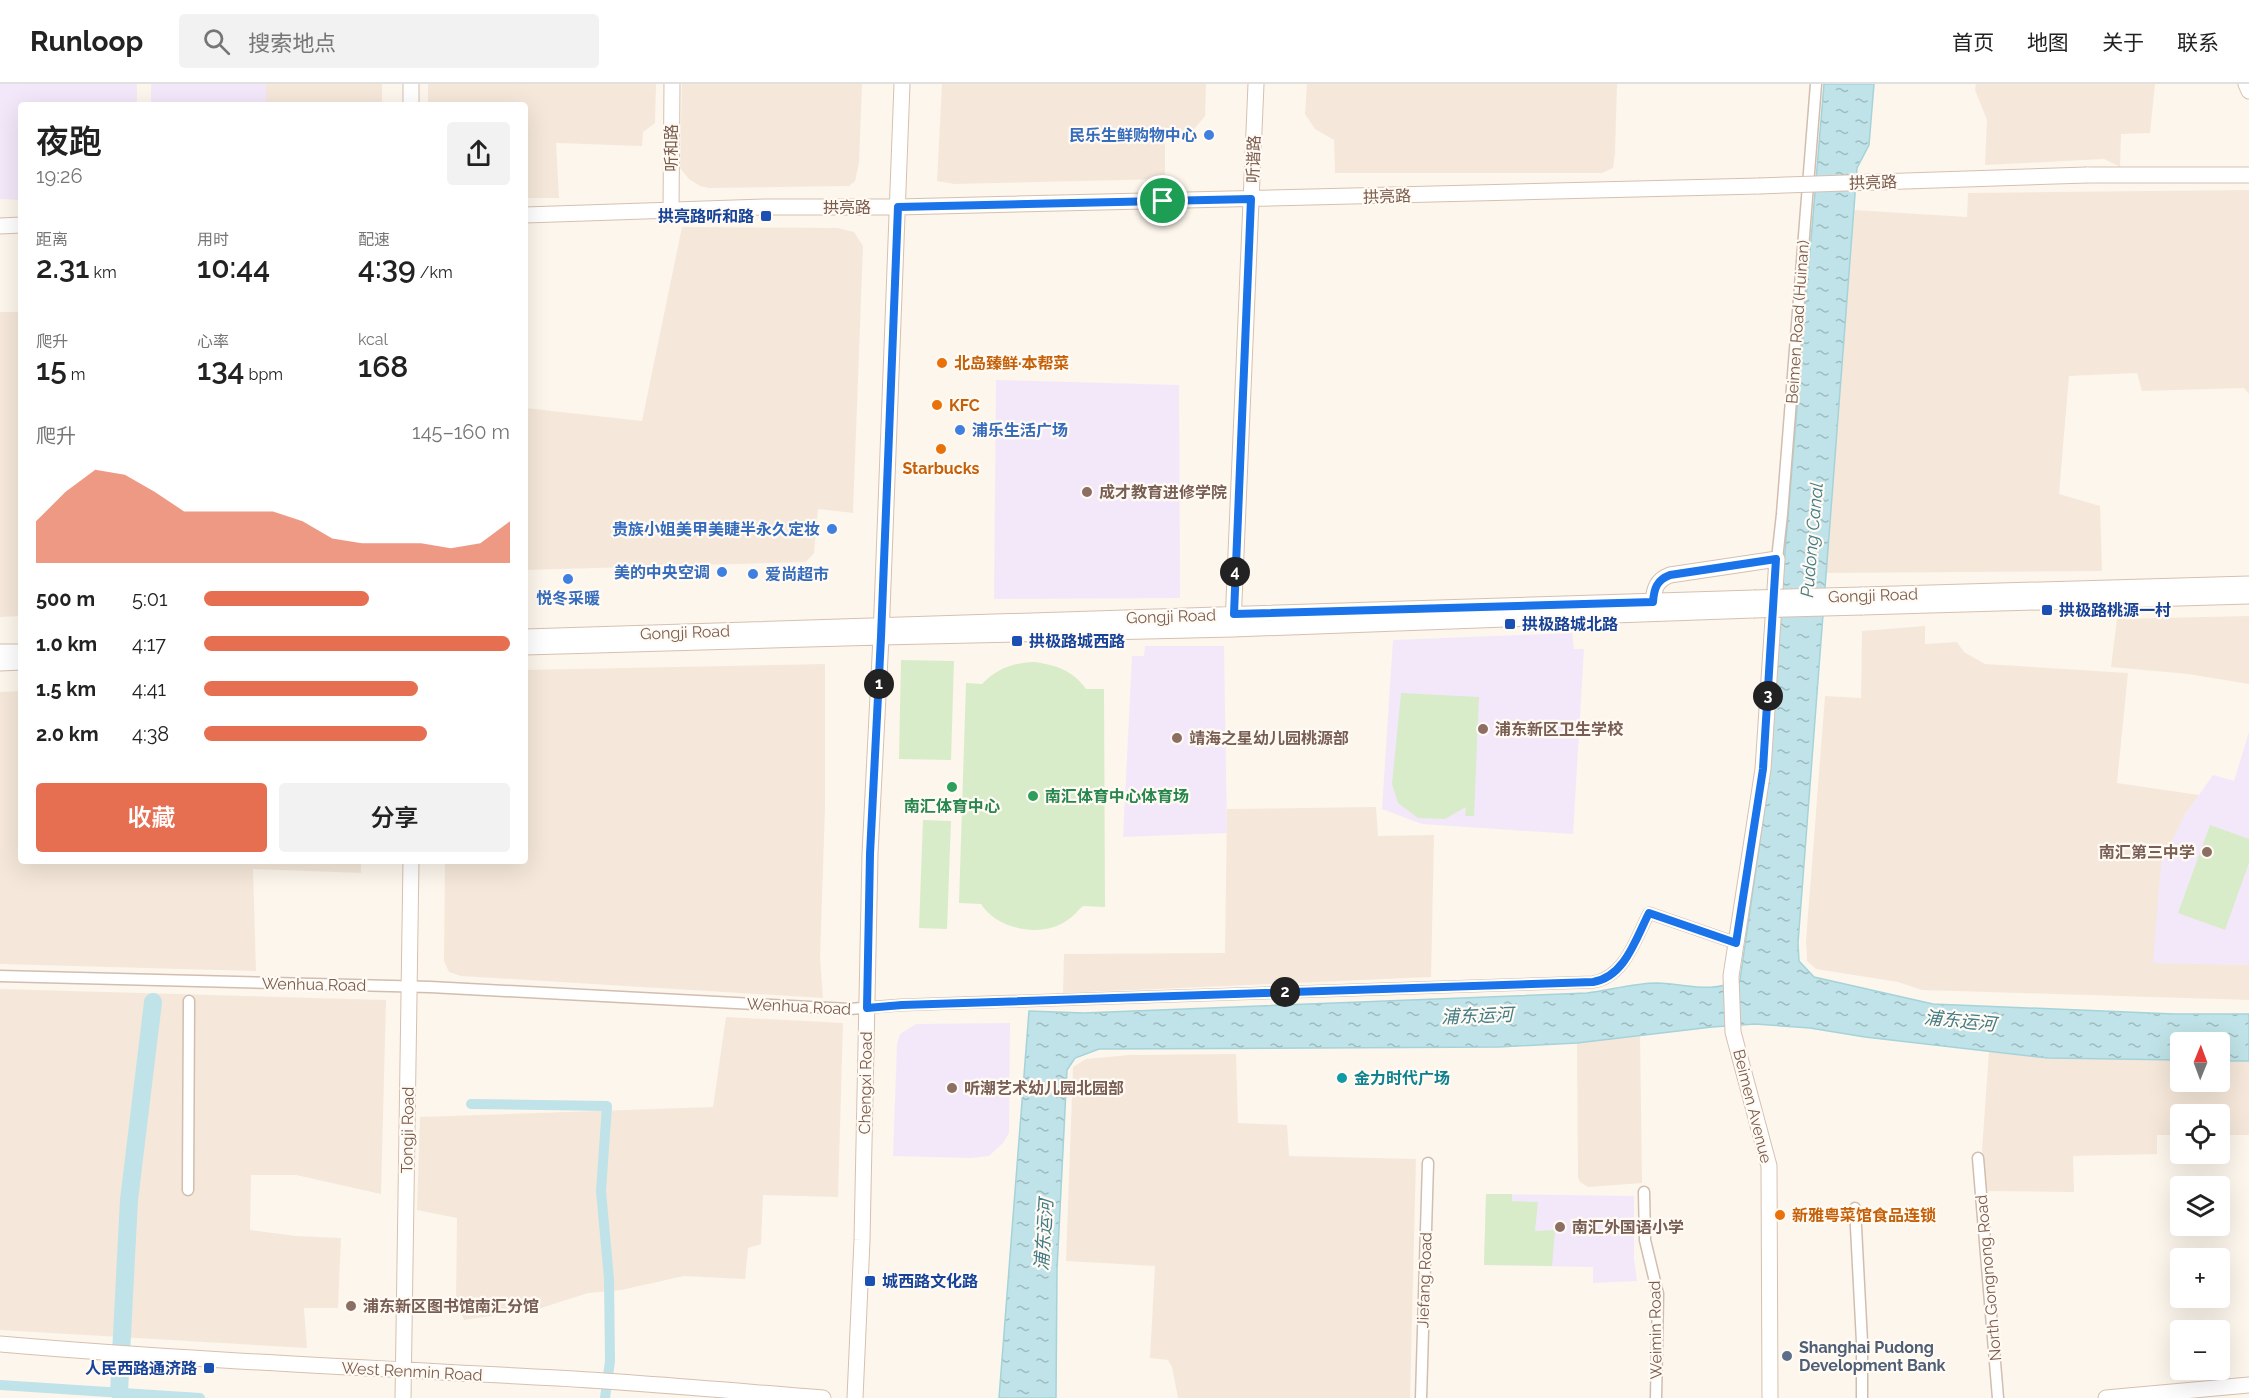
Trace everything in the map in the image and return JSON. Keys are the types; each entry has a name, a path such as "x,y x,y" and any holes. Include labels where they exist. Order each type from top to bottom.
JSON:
{"street":[{"path":"411,84 411,102"},
{"name":"听和路","path":"671,211 672,84"},
{"name":"Chengxi Road","path":"855,1398 862,1240 870,854 902,84"},
{"name":"听谐路","path":"1233,622 1256,84"},
{"name":"Beimen Road (Huinan)","path":"1733,1032 1731,976 1763,769 1776,559 1782,514 1816,84"},
{"path":"2246,84 2249,91"},
{"name":"拱亮路","path":"528,214 765,207 898,207 1251,199 2087,175 2249,175"},
{"path":"0,226 18,225"},
{"path":"1653,602 1656,586 1670,575 1776,559"},
{"name":"Gongji Road","path":"1862,601 2249,584"},
{"name":"Gongji Road","path":"528,637 1233,622 1862,601 2249,596"},
{"name":"Gongji Road","path":"1233,622 1653,602 1753,604"},
{"name":"Gongji Road","path":"528,647 881,631"},
{"path":"0,652 18,652"},
{"path":"0,663 18,663"},
{"name":"Tongji Road","path":"403,1398 411,864"},
{"name":"Wenhua Road","path":"0,976 409,986 840,1009 1593,982 1611,976 1621,965 1649,913 1736,943"},
{"path":"188,1190 189,1001"},
{"name":"Beimen Avenue","path":"1733,1032 1769,1166 1770,1398"},
{"name":"North Gongnong Road","path":"1978,1158 1998,1398"},
{"name":"Jiefang Road","path":"1421,1398 1428,1163"},
{"name":"Weimin Road","path":"1644,1192 1645,1240 1658,1294 1656,1398"},
{"path":"1855,1208 1862,1342 1862,1398"},
{"name":"West Renmin Road","path":"0,1344 103,1353 573,1379 823,1398"},
{"path":"2106,1398 2249,1385"}],"shaded area":[{"path":"0,84 137,84 137,102 18,102 18,200 0,199"},
{"path":"151,84 266,84 266,102 151,102"},
{"path":"266,84 382,84 382,102 266,102"},
{"path":"428,84 656,84 655,123 643,132 642,146 556,143 559,198 528,198 528,102 428,102"},
{"path":"682,84 862,84 859,163 855,181 849,186 709,188 700,186 689,179 680,168"},
{"path":"942,84 1206,84 1205,116 1185,140 1165,140 1165,179 955,184 937,181"},
{"path":"1307,84 1617,84 1613,168 1602,173 1335,173 1334,140 1315,129 1305,114"},
{"path":"1976,84 2155,84 2150,133 2121,134 2120,167 2104,159 1985,165 1987,120 1975,90"},
{"path":"2249,190 2249,394 2244,388 2142,391 2137,373 2069,376 2059,494 2100,506 2102,571 1826,573 1854,210 1967,217 1968,193"},
{"path":"682,227 838,228 854,232 863,246 853,513 818,509 814,553 806,562 528,570 528,408 642,421"},
{"path":"0,312 18,312 18,616 0,617"},
{"name":"成才教育进修学院","path":"996,380 1179,385 1180,598 994,599"},
{"path":"2249,616 2249,684 2188,674 2111,667 2117,619"},
{"path":"1925,626 1925,644 1957,642 1964,652 1985,664 2128,673 2117,783 2199,795 2184,816 2153,962 2249,965 2249,1000 1922,990 1898,982 1816,969 1807,961 1806,941 1825,696 1861,698 1862,631"},
{"name":"浦东新区卫生学校","path":"1572,633 1574,649 1584,649 1573,834 1422,824 1382,809 1393,640"},
{"name":"靖海之星幼儿园桃源部","path":"1145,646 1224,646 1227,833 1123,837 1132,656 1144,656"},
{"path":"825,664 825,808 820,958 823,998 461,976 449,972 444,961 445,864 528,864 528,670"},
{"path":"18,691 18,864 361,864 361,873 253,869 256,971 0,964 0,692"},
{"name":"南汇第三中学","path":"2249,732 2249,965 2153,963 2161,864 2184,816 2213,775 2234,781"},
{"path":"1376,807 1378,836 1434,835 1431,977 1063,993 1064,954 1225,953 1227,809"},
{"path":"0,989 386,1000 381,1194 296,1175 251,1175 250,1230 296,1236 341,1238 338,1308 304,1308 307,1348 0,1330"},
{"path":"726,1017 843,1023 838,1197 763,1195 761,1244 748,1248 745,1279 684,1276 621,1290 588,1293 538,1309 464,1320 456,1299 457,1218 417,1210 420,1117 713,1107"},
{"name":"听潮艺术幼儿园北园部","path":"1010,1023 1009,1133 1003,1143 989,1156 971,1158 893,1156 897,1044 900,1034 916,1024"},
{"path":"1640,1035 1642,1183 1588,1187 1580,1182 1578,1177 1577,1043"},
{"path":"1989,1051 2048,1058 2170,1060 2170,1092 2230,1092 2230,1061 2249,1061 2249,1135 2230,1135 2230,1104 2170,1104 2170,1135 2157,1135 2157,1154 2073,1156 2074,1192 1986,1191 1982,1150"},
{"path":"1236,1054 1238,1123 1287,1125 1289,1156 1416,1159 1410,1398 1178,1398 1172,1367 1168,1360 1150,1358 1155,1266 1066,1261 1073,1067 1086,1059 1129,1055"},
{"name":"南汇外国语小学","path":"1486,1194 1634,1196 1634,1259 1637,1281 1593,1283 1593,1267 1484,1265"}],"green space":[{"path":"901,660 954,661 951,760 899,759"},
{"name":"南汇体育中心体育场","path":"1034,662 1069,673 1086,689 1104,689 1105,907 1083,906 1071,918 1059,925 1034,930 1022,929 998,920 981,904 959,903 966,683 982,684 1006,667"},
{"path":"1401,693 1479,697 1474,816 1465,816 1466,807 1445,819 1418,818 1398,803 1392,784"},
{"path":"923,820 951,821 947,929 919,928"},
{"path":"2210,825 2249,839 2249,863 2225,930 2178,913"},
{"path":"1486,1194 1512,1194 1512,1201 1538,1202 1535,1231 1555,1230 1552,1266 1484,1265"}],"water":[{"path":"1824,84 1874,84 1869,145 1857,168 1798,943 1799,961 1814,977 1933,1004 2174,1014 2249,1014 2249,1061 2230,1061 2230,1032 2170,1032 2170,1060 2048,1058 1865,1037 1810,1028 1755,1024 1577,1043 1499,1047 1099,1049 1075,1058 1067,1070 1057,1269 1056,1398 999,1398 1029,1011 1084,1013 1587,993 1649,983 1718,987 1740,980 1768,785 1777,648"}],"waterway":[{"path":"119,1392 129,1200 153,1002"},
{"path":"471,1104 607,1106 601,1191 609,1279 610,1361 605,1398"},
{"path":"0,1385 200,1398"}],"place":[{"name":"民乐生鲜购物中心","path":"1209,135"},
{"name":"拱亮路听和路","path":"766,216"},
{"name":"北岛臻鲜·本帮菜","path":"942,363"},
{"name":"KFC","path":"937,405"},
{"name":"浦乐生活广场","path":"960,430"},
{"name":"Starbucks","path":"941,449"},
{"name":"成才教育进修学院","path":"1087,492"},
{"name":"贵族小姐美甲美睫半永久定妆","path":"832,529"},
{"name":"美的中央空调","path":"722,572"},
{"name":"爱尚超市","path":"753,574"},
{"name":"悦冬采暖","path":"568,579"},
{"name":"拱极路桃源一村","path":"2047,610"},
{"name":"拱极路城北路","path":"1510,624"},
{"name":"拱极路城西路","path":"1017,641"},
{"name":"浦东新区卫生学校","path":"1483,729"},
{"name":"靖海之星幼儿园桃源部","path":"1177,738"},
{"name":"南汇体育中心","path":"952,787"},
{"name":"南汇体育中心体育场","path":"1033,796"},
{"name":"南汇第三中学","path":"2207,852"},
{"name":"金力时代广场","path":"1342,1078"},
{"name":"听潮艺术幼儿园北园部","path":"952,1088"},
{"name":"新雅粤菜馆食品连锁","path":"1780,1215"},
{"name":"南汇外国语小学","path":"1560,1227"},
{"name":"城西路文化路","path":"870,1281"},
{"name":"浦东新区图书馆南汇分馆","path":"351,1306"},
{"name":"Shanghai Pudong Development Bank","path":"1787,1356"},
{"name":"人民西路通济路","path":"209,1368"}],"route":[{"path":"1251,199 1234,614 1653,602 1656,586 1670,575 1776,559 1763,769 1736,943 1649,913 1621,965 1611,976 1593,982 867,1008 870,854 898,207 1163,201 1251,199"}],"water label":[{"name":"Pudong Canal","path":"1812,540"},
{"name":"浦东运河","path":"1477,1016"},
{"name":"浦东运河","path":"1960,1021"},
{"name":"浦东运河","path":"1044,1235"}]}
